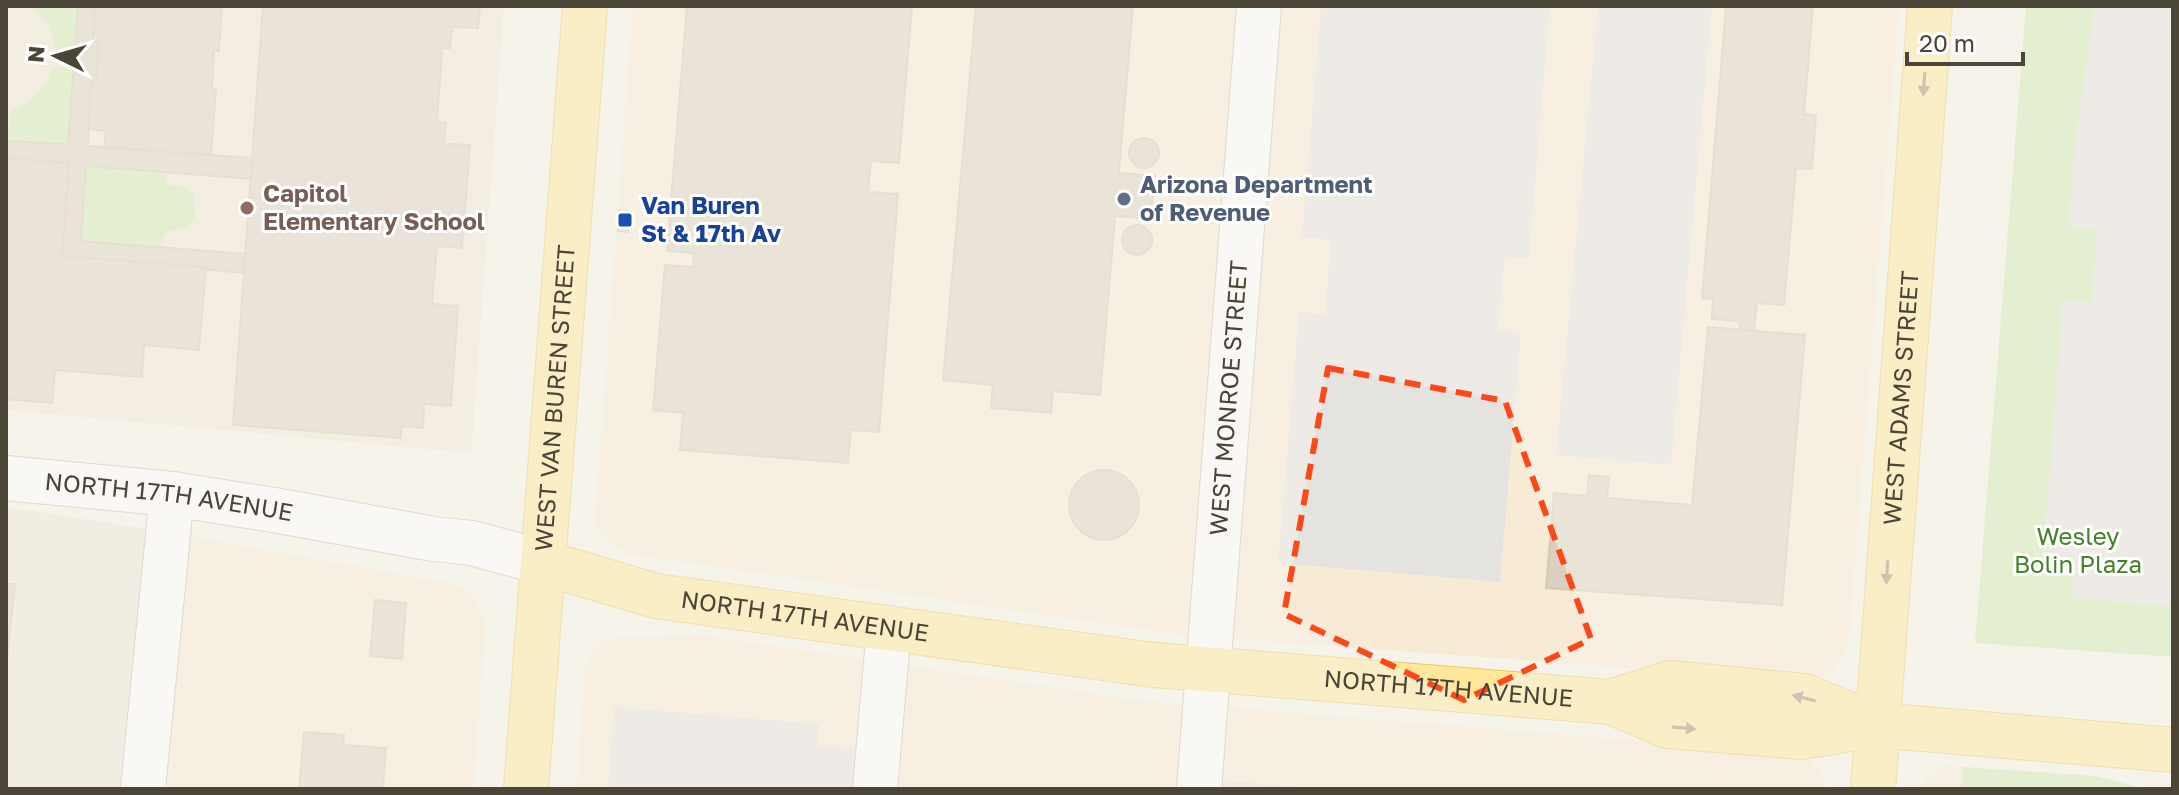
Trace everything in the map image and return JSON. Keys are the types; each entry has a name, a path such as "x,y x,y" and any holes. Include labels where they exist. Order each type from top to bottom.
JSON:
{"main road":[{"name":"WEST VAN BUREN STREET","path":"526,789 585,6"},
{"name":"WEST ADAMS STREET","path":"1873,789 1930,6"},
{"name":"NORTH 17TH AVENUE","path":"545,563 656,596 1208,670 1611,702 1670,683 1804,696 1876,725 2173,750"}],"street":[{"name":"WEST MONROE STREET","path":"1199,789 1259,6"},
{"name":"NORTH 17TH AVENUE","path":"6,478 172,494 472,543 545,563"},
{"path":"143,789 172,494"},
{"path":"875,789 889,628"}],"highlighted area":[{"path":"1328,368 1505,401 1591,639 1464,700 1284,614"}],"shaded area":[{"name":"Capitol Elementary School","path":"6,6 504,6 471,453 6,410"},
{"path":"633,6 1899,6 1849,634 1843,657 1831,673 1814,681 1192,636 627,554 605,539 595,523"},
{"path":"1321,6 1550,6 1529,258 1505,257 1498,330 1521,333 1500,582 1278,563 1299,312 1325,314 1331,240 1302,237"},
{"path":"1598,6 1712,6 1671,465 1556,455"},
{"path":"2094,6 2173,6 2173,606 2072,598 2075,558 2043,556 2063,301 2092,302 2097,230 2069,227 2074,153"},
{"path":"6,507 155,530 134,789 6,789"},
{"path":"155,530 459,585 471,593 486,621 473,789 134,789"},
{"path":"699,635 1143,701 1793,753 1811,761 1822,773 1828,789 577,789 585,668 594,648 609,639"},
{"path":"614,707 819,724 817,746 855,749 852,789 608,789"},
{"path":"1946,766 2096,776 2145,789 1918,789 1929,776"},
{"path":"1220,780 1319,789 1219,789"}],"green space":[{"path":"32,6 78,6 74,51 56,49 50,27"},
{"name":"Wesley Bolin Plaza","path":"2026,6 2173,6 2173,657 1975,643"},
{"path":"52,67 73,68 68,144 6,141 11,110 37,94"},
{"path":"86,166 165,173 169,185 186,187 194,196 195,216 189,226 167,232 159,247 81,241"},
{"path":"1963,767 2096,776 2145,789 1961,789"}],"building":[{"path":"78,6 95,6 93,41 99,42 96,81 91,81 88,146 252,158 251,179 86,166 81,241 245,254 244,273 62,256 69,163 6,158 6,141 68,144"},
{"path":"95,6 222,6 219,51 214,51 212,89 216,89 211,155 104,147 106,131 88,129 91,81 96,81 99,42 93,41"},
{"path":"263,6 480,6 478,28 452,27 450,48 442,48 437,122 446,123 444,144 470,145 462,248 437,246 432,304 458,306 451,406 424,404 423,428 401,426 401,438 233,425"},
{"path":"687,6 912,6 899,163 871,161 868,192 898,194 879,432 851,430 848,463 680,450 683,413 653,410 665,265 693,267 694,253 667,251"},
{"path":"976,6 1133,6 1119,173 1155,176 1151,219 1115,216 1100,395 1053,391 1051,413 991,408 993,385 943,380"},
{"path":"1726,6 1813,6 1804,114 1816,115 1812,169 1796,168 1784,305 1757,303 1754,331 1741,330 1738,321 1712,319 1713,299 1702,298"},
{"path":"1144,138 1155,142 1159,153 1155,164 1144,168 1133,164 1129,153 1133,142"},
{"path":"6,158 69,163 62,256 206,267 199,350 144,345 142,377 55,370 52,403 6,399"},
{"path":"619,210 629,211 628,232 618,231"},
{"path":"1137,225 1148,229 1152,240 1148,251 1137,255 1126,251 1122,240 1126,229"},
{"path":"1708,327 1805,335 1782,605 1546,588 1554,493 1587,496 1589,475 1609,477 1607,498 1692,505"},
{"path":"1104,470 1123,476 1133,486 1139,505 1133,524 1123,534 1104,540 1085,534 1075,524 1069,505 1075,486 1085,476"},
{"path":"6,584 15,584 7,658 6,658"},
{"path":"375,600 406,603 402,659 370,656"},
{"path":"304,732 344,735 343,745 386,748 383,789 299,789"}],"place":[{"name":"Arizona Department of Revenue","path":"1124,199"},
{"name":"Capitol Elementary School","path":"247,208"},
{"name":"Van Buren St & 17th Av","path":"625,220"}]}
